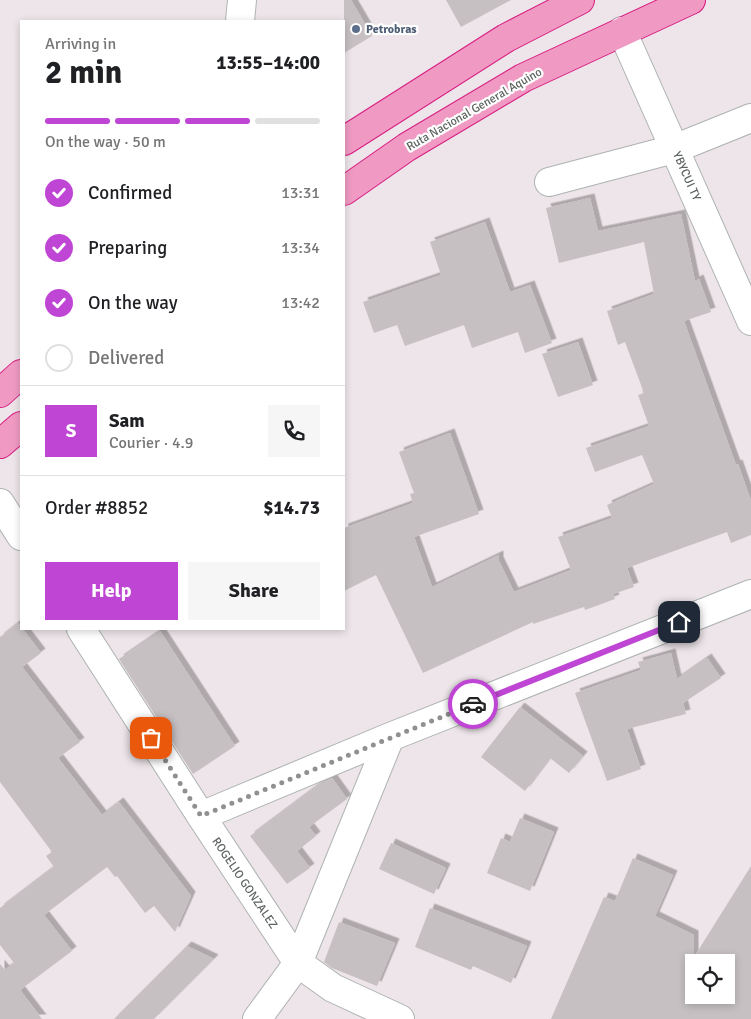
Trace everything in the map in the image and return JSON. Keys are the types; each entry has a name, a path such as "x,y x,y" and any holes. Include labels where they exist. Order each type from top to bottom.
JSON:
{"highway":[{"path":"345,140 380,120 506,38 580,0"},
{"name":"Ruta Nacional General Aquino","path":"345,190 407,147 523,78 691,0"},
{"path":"0,393 20,375"},
{"path":"0,444 20,427"}],"street":[{"path":"240,20 242,0"},
{"name":"YBYCUI TY","path":"622,31 751,322"},
{"path":"549,182 674,149 751,118"},
{"path":"345,124 380,120"},
{"path":"0,503 20,534"},
{"path":"201,816 390,737 751,594"},
{"name":"ROGELIO GONZALEZ","path":"82,630 201,816 298,962 333,988 400,1019"},
{"path":"257,1019 298,962 390,737"}],"building":[{"path":"344,0 351,0 372,36 345,52 345,20"},
{"path":"446,0 511,0 461,27"},
{"path":"590,198 598,231 681,214 695,281 699,279 711,312 684,321 751,501 751,535 731,543 727,532 627,568 634,587 613,594 615,599 585,610 584,607 533,624 533,622 423,673 376,575 345,590 345,528 413,503 410,494 414,493 399,452 450,433 479,514 414,537 432,587 499,555 499,561 514,592 571,570 558,537 612,518 607,505 654,484 642,455 595,472 586,448 649,426 638,395 644,393 625,342 618,345 607,311 654,294 644,242 559,263 546,208"},
{"path":"485,222 510,292 530,285 552,343 525,353 518,332 472,348 464,325 405,346 397,325 374,333 363,302 441,275 430,242"},
{"path":"578,342 593,385 558,397 542,354"},
{"path":"18,623 20,630 23,630 41,653 22,667 80,742 58,758 102,815 119,802 191,896 175,932 154,906 145,913 117,876 115,877 107,867 44,915 72,951 20,990 42,1019 0,1019 0,964 5,970 14,963 0,945 0,908 54,867 46,856 52,852 0,782 0,637"},
{"path":"160,631 235,746 193,774 119,659"},
{"path":"671,653 677,679 707,658 721,678 683,703 686,714 627,729 641,769 607,781 575,693 641,670 638,662"},
{"path":"520,707 583,756 569,773 550,758 525,791 481,757"},
{"path":"332,778 347,799 309,827 316,836 297,851 310,868 287,884 250,836 321,783"},
{"path":"520,818 554,832 530,891 487,873 501,838 510,842"},
{"path":"391,843 446,868 434,894 379,869"},
{"path":"633,858 673,875 655,916 694,935 694,954 685,954 685,1004 735,1004 735,954 696,954 751,866 751,1019 551,1019 604,897 615,901"},
{"path":"430,908 527,946 511,983 473,966 471,970 415,947"},
{"path":"339,922 395,943 377,986 332,968 324,962"},
{"path":"187,946 214,959 154,1019 114,1019"}],"way so far":[{"path":"151,738 201,816 473,704"}],"place":[{"name":"Petrobras","path":"356,29"}],"route":[{"path":"473,704 679,622"}]}
